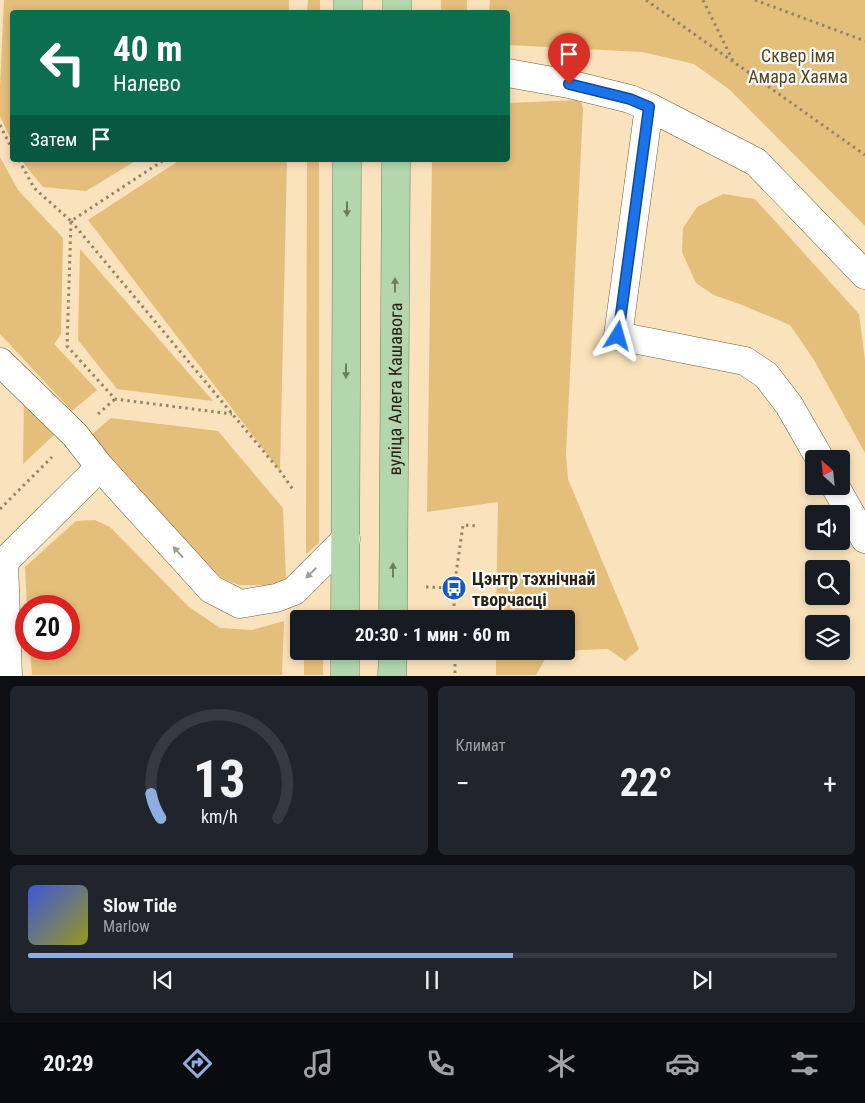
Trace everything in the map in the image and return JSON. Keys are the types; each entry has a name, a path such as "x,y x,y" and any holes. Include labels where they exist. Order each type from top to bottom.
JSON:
{"main road":[{"path":"346,610 347,162"},
{"name":"вуліца Алега Кашавога","path":"392,610 396,162"},
{"path":"345,660 345,676"},
{"path":"392,660 392,676"}],"lane":[{"path":"510,73 569,84 630,99 756,162 865,276"},
{"path":"649,107 618,336 745,361 766,375 778,390 789,405 815,450"},
{"path":"0,362 75,435 100,466 211,588 240,604 276,598 294,591 346,538"},
{"path":"8,676 4,562 100,466"},
{"path":"840,495 865,539"}],"path":[{"path":"646,0 865,155"},
{"path":"703,0 734,64"},
{"path":"755,0 865,41"},
{"path":"0,126 10,144"},
{"path":"20,162 34,188 71,221 280,471 294,492"},
{"path":"71,221 161,162"},
{"path":"71,221 67,346 115,399 232,414"},
{"path":"0,509 75,435"},
{"path":"454,610 454,588 463,525 478,526"},
{"path":"454,660 455,676"}],"green space":[{"path":"4,0 289,0 289,10 10,10 10,138 0,116"},
{"path":"308,0 320,0 320,10 307,10"},
{"path":"441,0 467,0 467,10 441,10"},
{"name":"Сквер імя Амара Хаяма","path":"490,0 865,0 865,226 730,90 694,64 642,52 510,45 510,10 489,10"},
{"path":"581,100 583,109 566,454 568,479 639,649 625,661 608,649 575,651 575,610 496,610 498,502 427,512 432,162 510,162 510,103"},
{"path":"0,157 18,190 63,238 61,334 54,344 97,390 72,411 0,334"},
{"path":"23,162 134,162 86,191 43,187"},
{"path":"177,162 287,162 280,471 88,220"},
{"path":"307,162 319,162 319,543 306,554"},
{"path":"723,194 755,199 859,314 865,360 865,453 814,360 790,325 714,295 696,283 682,252 683,228 697,207"},
{"path":"80,249 213,401 117,389 78,340"},
{"path":"24,402 55,434 23,464"},
{"path":"111,418 218,431 283,508 286,579 269,585 239,585 224,579 205,566 83,442"},
{"path":"95,520 110,527 189,607 220,628 252,630 284,621 282,675 32,675 31,660 80,660 80,595 26,595 25,567 76,521"},
{"path":"304,660 323,660 323,675 304,675"},
{"path":"496,660 545,660 536,675 496,675"}],"place":[{"name":"Цэнтр тэхнічнай творчасці","path":"454,588"}],"route":[{"path":"569,84 630,99 649,107 618,336"}]}
